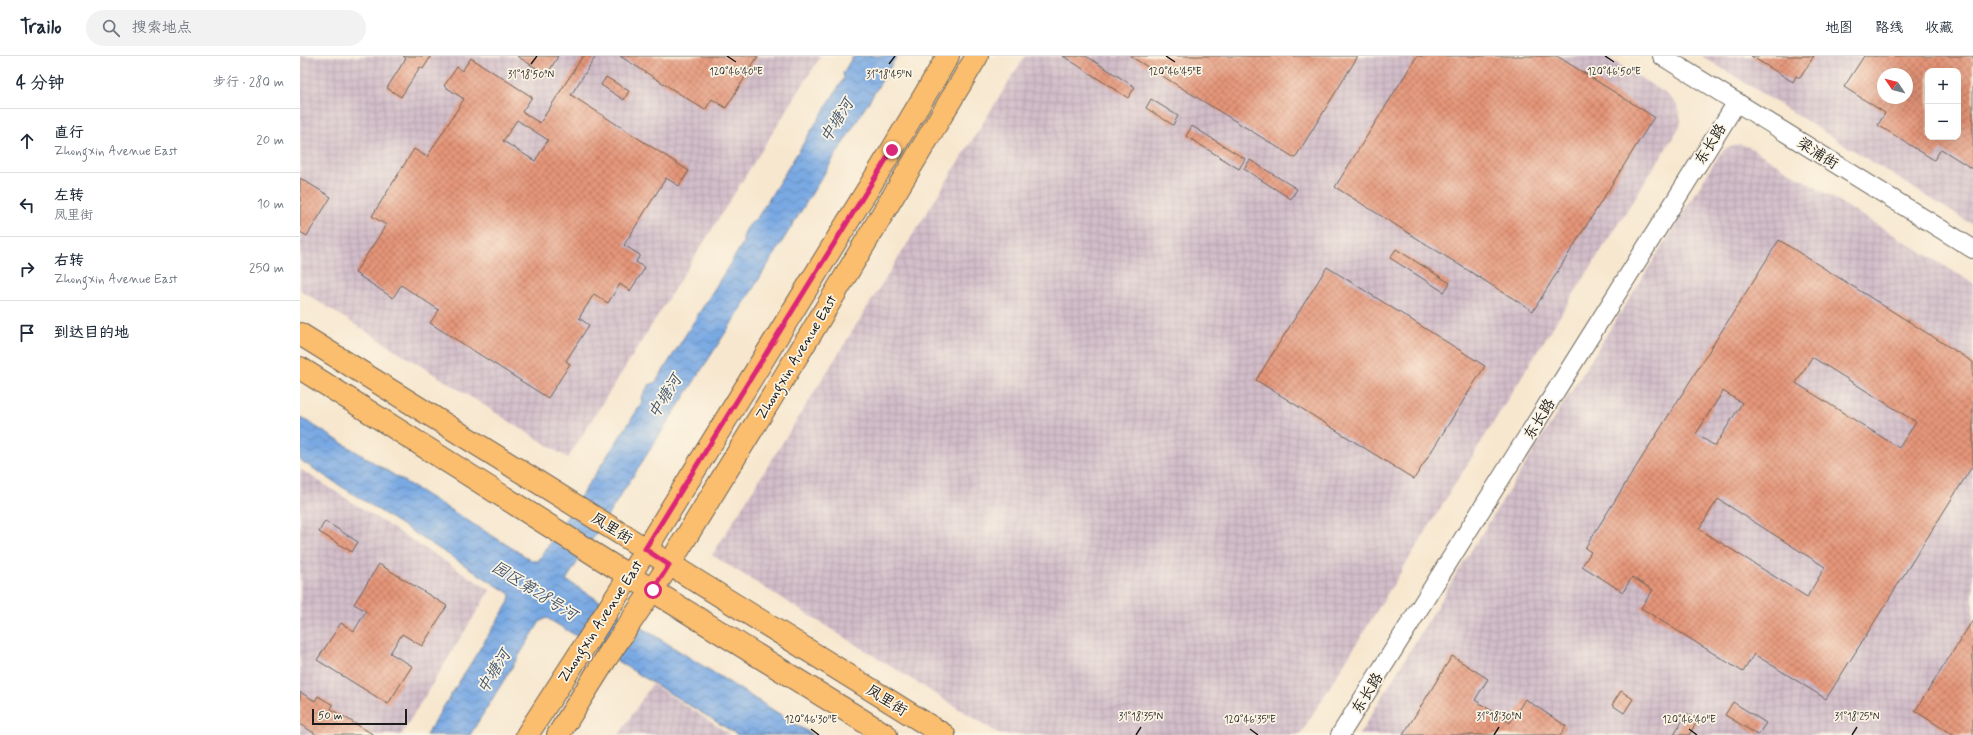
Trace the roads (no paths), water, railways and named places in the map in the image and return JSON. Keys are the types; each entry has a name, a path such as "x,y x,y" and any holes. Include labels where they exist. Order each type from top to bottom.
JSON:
{"main road":[{"name":"Zhongxin Avenue East","path":"527,735 629,577 892,150 948,56"},
{"name":"Zhongxin Avenue East","path":"558,735 607,657 669,565 814,330 977,56"},
{"name":"凤里街","path":"300,334 944,735"},
{"name":"凤里街","path":"300,368 629,577 653,590 886,735"}],"street":[{"name":"梁浦街","path":"1662,56 1973,249"},
{"name":"东长路","path":"1340,735 1736,102"}],"water":[{"path":"857,56 897,56 733,321 566,580 813,735 738,735 547,618 541,620 470,735 426,735 509,602 510,594 300,460 300,417 533,561 538,561 642,403 641,398 649,385 656,382 743,243 744,235 747,229 757,218 844,78 843,73 852,58"}],"water label":[{"name":"中塘河","path":"836,120"},
{"name":"中塘河","path":"664,396"},
{"name":"园区第28号河","path":"535,590"},
{"name":"中塘河","path":"493,671"}]}
